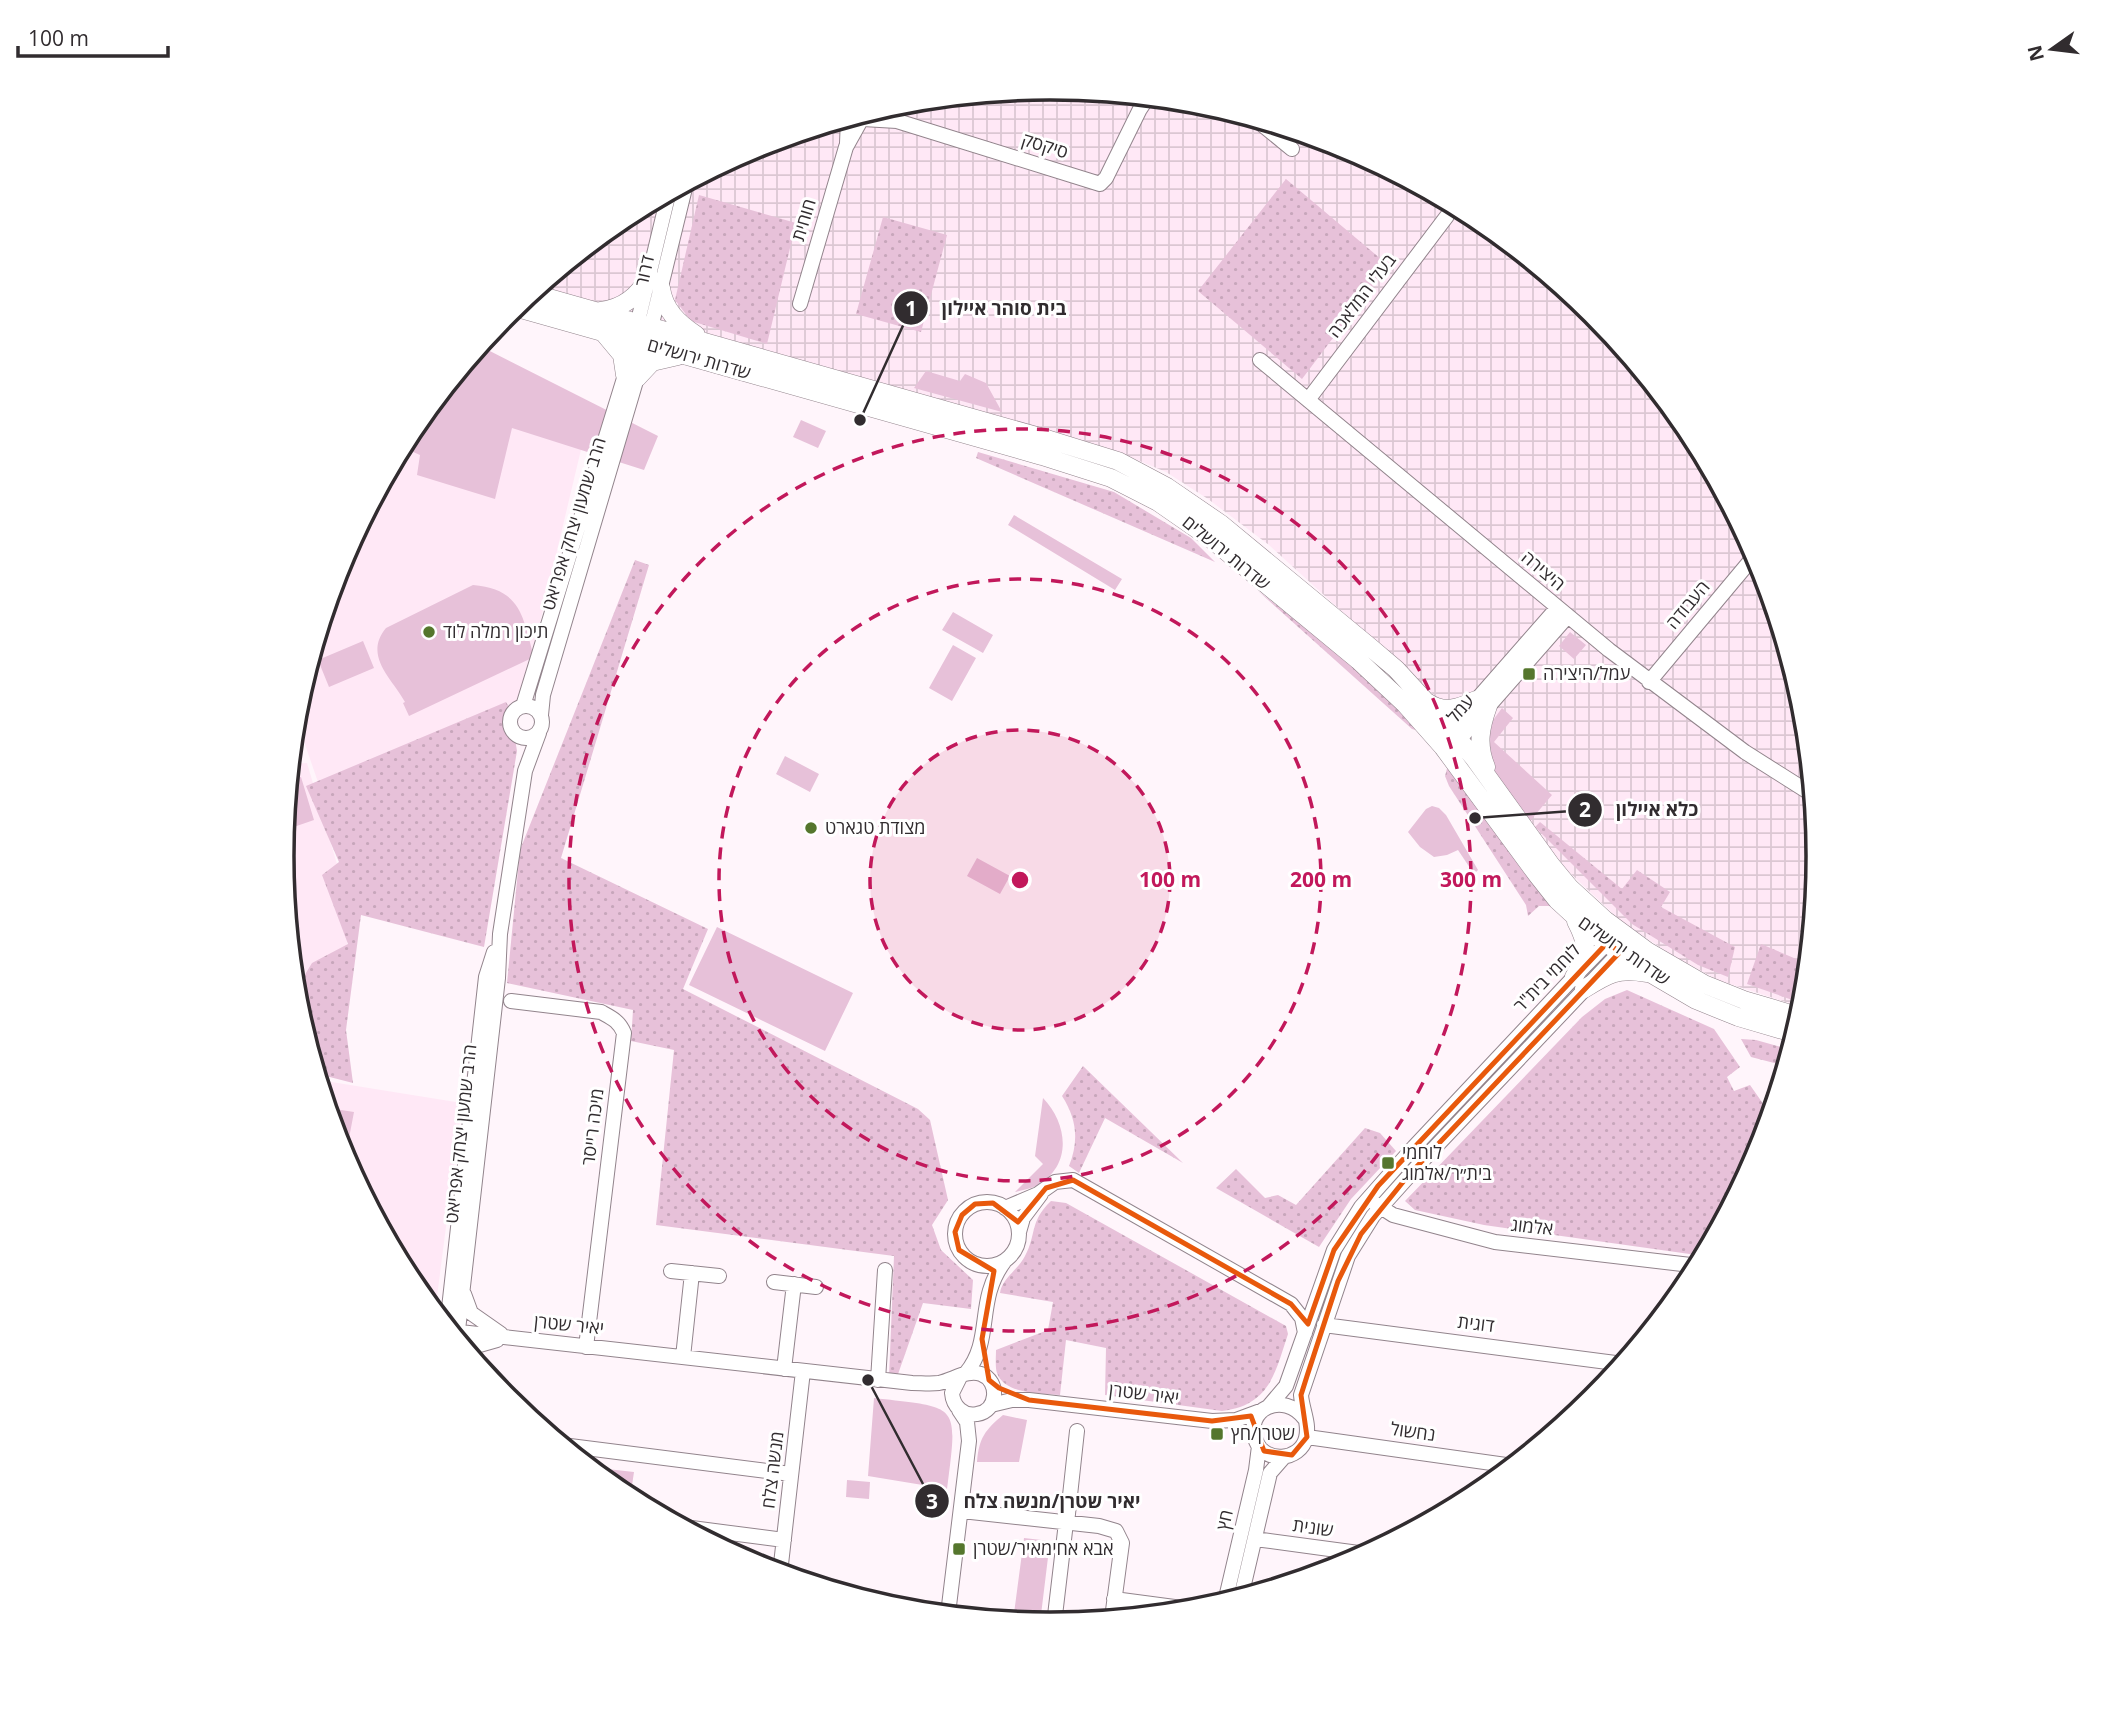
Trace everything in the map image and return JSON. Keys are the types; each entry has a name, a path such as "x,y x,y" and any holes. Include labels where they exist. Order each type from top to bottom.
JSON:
{"main road":[{"path":"599,311 614,309 626,303 655,282 671,314 705,341"},
{"name":"שדרות ירושלים","path":"542,296 1059,443 1118,461 1143,473 1221,524 1370,647 1426,701 1538,876 1573,915 1618,944 1667,982 1714,1008 1786,1031"},
{"name":"שדרות ירושלים","path":"527,311 1042,456 1111,478 1135,489 1210,538 1359,660 1405,704 1451,739 1496,789 1570,888 1605,920 1618,944 1704,984 1790,1014"},
{"path":"602,331 622,355 631,377 652,362 684,355"},
{"path":"1426,701 1444,709 1482,703 1480,747 1496,789"},
{"path":"1573,915 1583,935 1586,953 1579,983 1619,970 1648,973 1667,982"}],"street":[{"name":"סיקסק","path":"881,119 897,121 1100,184 1106,178 1142,105"},
{"name":"סיקסק","path":"891,117 897,121"},
{"name":"חוחית","path":"800,304 854,126"},
{"path":"1274,134 1292,149"},
{"name":"דרור","path":"655,282 682,196"},
{"name":"דרור","path":"641,343 655,282 667,204"},
{"name":"בעלי המלאכה","path":"1308,400 1447,216"},
{"name":"הרב שמעון יצחק אפריאט","path":"541,715 543,695 641,343"},
{"name":"היצירה","path":"1260,360 1649,682 1745,752 1803,789"},
{"name":"הרב שמעון יצחק אפריאט","path":"523,706 631,377"},
{"name":"העבודה","path":"1649,682 1748,564"},
{"name":"עמל","path":"1451,739 1562,612"},
{"path":"523,706 534,707 541,715 543,724 539,733 530,739 522,739 514,732 510,722 513,712 523,706"},
{"name":"הרב שמעון יצחק אפריאט","path":"455,1321 463,1286 498,978 500,934 525,771 539,733"},
{"name":"הרב שמעון יצחק אפריאט","path":"522,739 525,771"},
{"name":"הרב שמעון יצחק אפריאט","path":"454,1320 486,977 500,934"},
{"name":"לוחמי בית\"ר","path":"1267,1408 1286,1387 1334,1250 1368,1198 1413,1147 1618,944"},
{"name":"לוחמי בית\"ר","path":"1305,1419 1301,1395 1348,1256 1380,1208 1579,983"},
{"name":"מיכה רייסר","path":"511,1001 601,1012 613,1018 624,1033 586,1347"},
{"path":"1005,1208 1055,1182 1073,1180 1291,1304 1302,1318 1305,1333"},
{"path":"968,1260 982,1266 990,1266 1013,1254 1028,1210 1046,1188"},
{"name":"אלמוג","path":"1368,1198 1380,1208 1406,1219 1494,1242 1686,1264"},
{"path":"986,1299 979,1275 956,1243 956,1227 962,1214 975,1205 993,1203 1005,1208 1014,1218 1019,1232"},
{"path":"969,1441 994,1397 985,1367 982,1339 986,1299 994,1276 1004,1261"},
{"path":"878,1380 884,1270"},
{"path":"671,1271 719,1276"},
{"path":"683,1357 692,1273"},
{"path":"774,1282 816,1287"},
{"path":"784,1369 794,1284"},
{"path":"463,1286 464,1298 471,1313 485,1325 509,1338"},
{"path":"1291,1304 1307,1302 1317,1295"},
{"name":"דוגית","path":"1324,1325 1612,1363"},
{"name":"יאיר שטרן","path":"465,1333 912,1383 938,1383 963,1375"},
{"path":"476,1347 509,1338"},
{"path":"949,1606 969,1441 967,1423 952,1393 963,1375 974,1364 982,1339"},
{"name":"מנשה צלח","path":"781,1562 803,1371"},
{"path":"963,1375 979,1373 991,1382"},
{"name":"יאיר שטרן","path":"991,1382 1006,1392 1029,1400"},
{"name":"יאיר שטרן","path":"912,1383 936,1391 957,1407"},
{"name":"יאיר שטרן","path":"988,1409 1012,1400 1029,1400 1212,1421 1236,1420 1267,1408"},
{"path":"1286,1404 1300,1412 1305,1419 1307,1437 1299,1451 1284,1457 1270,1455 1257,1442 1255,1423 1267,1408 1286,1404"},
{"path":"957,1407 969,1415 988,1409"},
{"name":"יאיר שטרן","path":"1212,1421 1241,1430 1257,1442"},
{"path":"1055,1612 1077,1431"},
{"name":"נחשול","path":"1307,1437 1500,1464"},
{"name":"חץ","path":"1228,1591 1256,1470 1257,1442"},
{"path":"579,1447 791,1474"},
{"name":"חץ","path":"1244,1587 1270,1473 1284,1457"},
{"path":"962,1511 1066,1527 1110,1528 1116,1531 1122,1543 1113,1610"},
{"path":"709,1530 784,1540"},
{"name":"שונית","path":"1255,1539 1348,1552"},
{"path":"1114,1599 1157,1605"}],"highlighted area":[{"path":"1607,943 1620,952 1407,1177 1361,1234 1338,1281 1301,1395 1307,1437 1292,1455 1264,1451 1251,1416 1212,1421 1029,1400 999,1388 989,1380 982,1339 994,1271 959,1250 955,1232 962,1215 975,1204 993,1203 1018,1222 1046,1188 1073,1180 1291,1304 1308,1324 1334,1250 1378,1186"}],"shaded area":[{"path":"1001,101 1100,101 1198,114 1294,140 1340,157 1429,201 1471,227 1549,287 1619,357 1679,436 1729,522 1767,613 1792,708 1800,757 1807,856 1800,955 1792,1004 1718,980 1672,955 1622,922 1570,873 1489,776 1436,697 1269,545 1208,499 1166,472 1113,450 550,289 630,227 672,201 761,157 807,140 903,114"},
{"path":"1286,179 1388,265 1302,379 1198,291"},
{"path":"699,195 796,223 767,344 691,321 675,300"},
{"path":"883,217 947,235 921,332 856,314"},
{"path":"488,350 658,436 644,470 512,428 495,499 417,475 420,455 412,452 422,436"},
{"path":"926,371 960,381 965,374 986,383 1002,412 914,388"},
{"name":"תיכון רמלה לוד","path":"589,416 521,702 508,712 321,791 304,740 320,660 334,613 372,522 428,428"},
{"path":"801,420 826,431 818,448 793,437"},
{"path":"978,452 1114,492 1191,538 1215,562 976,458"},
{"path":"1014,515 1122,579 1115,590 1008,525"},
{"path":"635,560 649,565 561,858 708,929 683,989 918,1109 930,1120 948,1200 932,1225 941,1250 973,1280 971,1309 923,1303 897,1377 889,1377 894,1256 656,1225 674,1050 631,1041 633,1010 507,983 520,850"},
{"path":"473,585 502,592 511,599 523,618 534,657 409,716 403,703 405,702 378,657 380,638 386,628"},
{"path":"1258,591 1359,668 1422,732 1412,729"},
{"path":"953,612 993,635 983,653 942,630"},
{"path":"1570,632 1586,645 1574,659 1559,646"},
{"path":"363,641 374,668 329,687 319,663 320,659"},
{"path":"953,645 976,658 952,701 929,688"},
{"path":"506,702 510,709 506,726 515,739 517,751 484,947 361,915 346,1030 353,1083 327,1076 304,976 312,963 348,944 322,875 339,862 306,786"},
{"path":"1502,708 1513,718 1494,742 1552,795 1530,821 1500,784 1489,759 1488,727"},
{"path":"785,756 819,774 810,792 776,774"},
{"path":"300,763 307,763 345,891 348,965 306,984 296,905 294,856"},
{"path":"1448,765 1556,906 1539,906 1528,916 1526,905 1449,786 1445,776"},
{"path":"301,777 314,820 295,826 296,807"},
{"path":"1432,806 1439,808 1446,815 1478,870 1474,874 1458,850 1434,857 1420,847 1408,832 1426,809"},
{"path":"1540,822 1622,889 1637,870 1670,892 1661,907 1735,947 1728,977 1698,965 1632,924 1535,827"},
{"path":"977,858 1010,876 1000,894 967,876"},
{"path":"717,927 853,993 825,1051 689,985"},
{"path":"1761,944 1799,960 1793,1000 1747,984"},
{"path":"1627,990 1714,1029 1740,1067 1727,1077 1734,1091 1750,1085 1764,1106 1729,1190 1692,1254 1484,1225 1415,1210 1405,1201 1582,1017 1605,999"},
{"path":"1741,1039 1782,1047 1777,1064 1751,1057"},
{"path":"1083,1066 1183,1163 1105,1118 1079,1173 1069,1166 1075,1130 1071,1113 1062,1096"},
{"path":"329,1082 462,1103 437,1297 396,1234 372,1190"},
{"path":"1043,1098 1058,1120 1062,1132 1061,1156 1048,1178 1034,1187 1015,1192 1043,1164 1035,1156"},
{"path":"338,1110 354,1112 349,1138"},
{"path":"1365,1128 1380,1133 1396,1151 1351,1199 1319,1247 1216,1188 1236,1169 1265,1198 1278,1195 1296,1205"},
{"path":"1051,1201 1066,1203 1286,1326 1288,1334 1279,1362 1261,1394 1238,1408 1222,1411 1105,1395 1106,1348 1066,1340 1060,1395 1025,1392 1001,1380 996,1371 996,1350 1048,1330 1053,1302 1000,1293 1004,1283 1025,1256 1039,1215"},
{"path":"874,1398 923,1404 938,1408 947,1415 952,1439 947,1489 868,1476"},
{"path":"1003,1415 1027,1420 1019,1462 977,1462 984,1435"},
{"path":"608,1469 634,1472 632,1486"},
{"path":"847,1480 870,1482 869,1499 846,1497"},
{"path":"1024,1538 1050,1541 1041,1612 1014,1611"}],"place":[{"name":"בית סוהר איילון","path":"860,420"},
{"name":"תיכון רמלה לוד","path":"429,632"},
{"name":"עמל/היצירה","path":"1529,674"},
{"name":"כלא איילון","path":"1475,818"},
{"name":"מצודת טגארט","path":"811,828"},
{"name":"לוחמי בית״ר/אלמוג","path":"1388,1163"},
{"name":"יאיר שטרן/מנשה צלח","path":"868,1380"},
{"name":"שטרן/חץ","path":"1217,1434"},
{"name":"אבא אחימאיר/שטרן","path":"959,1549"}]}
